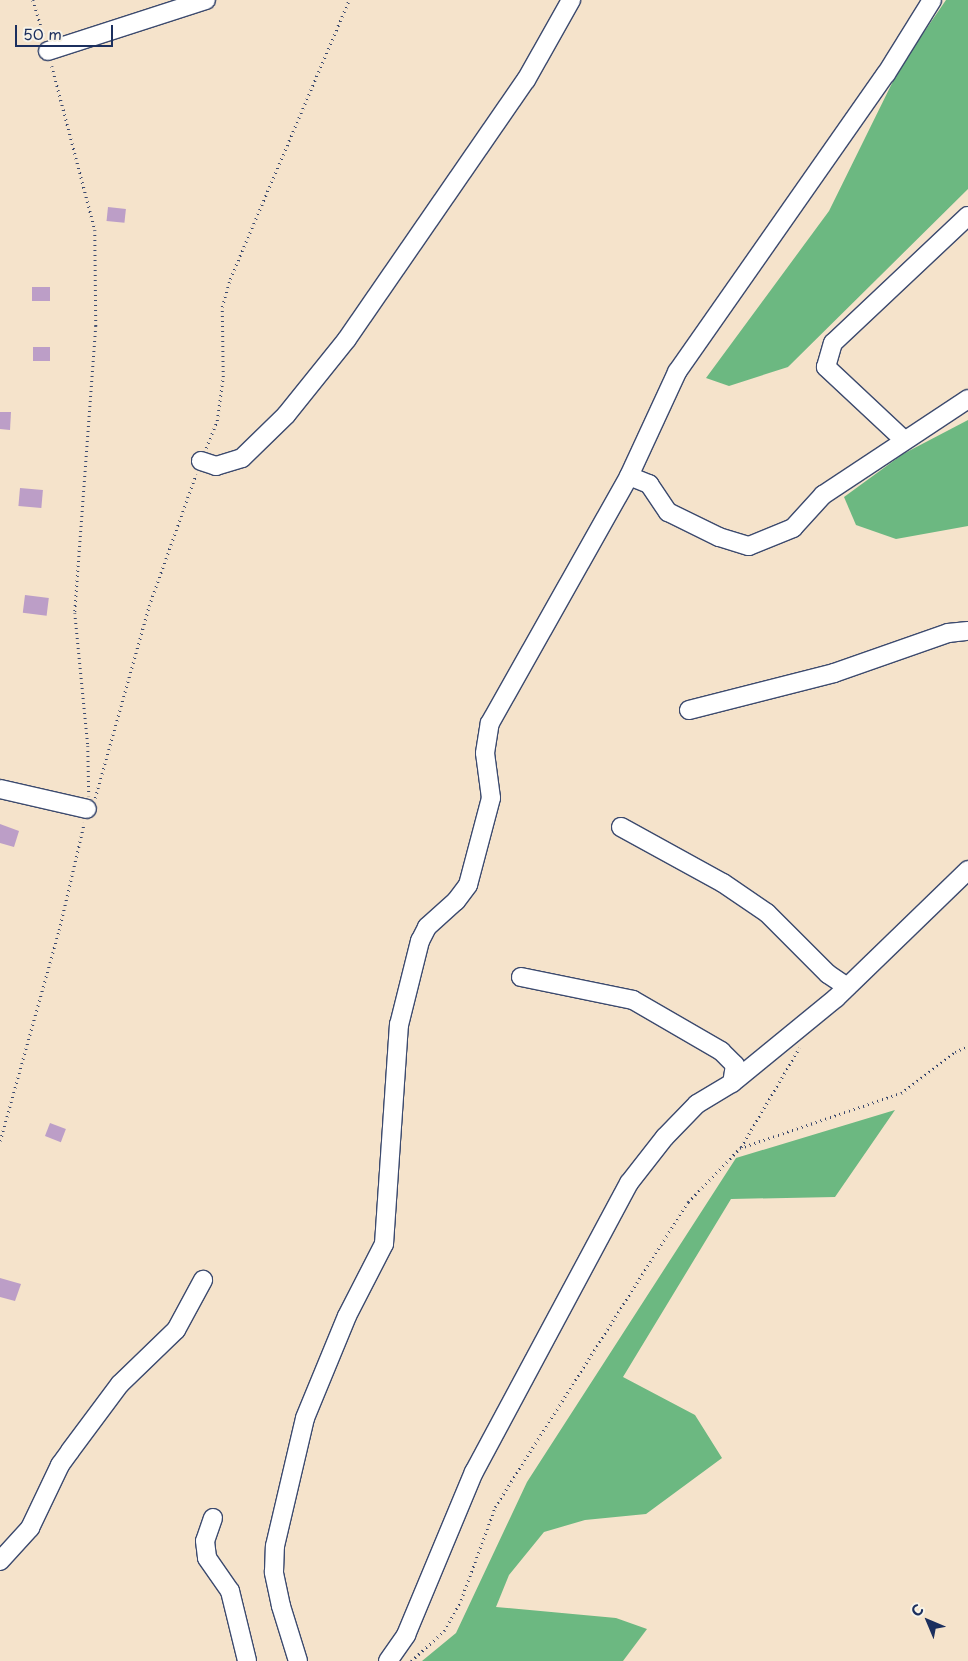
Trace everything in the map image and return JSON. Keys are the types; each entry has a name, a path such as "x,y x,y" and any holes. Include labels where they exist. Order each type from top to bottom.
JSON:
{"street":[{"path":"48,51 206,0"},
{"path":"200,461 216,466 242,458 286,415 347,339 526,80 571,0"},
{"path":"298,1661 281,1606 274,1572 275,1546 305,1418 347,1316 384,1244 394,1065 399,1025 420,941 427,927 456,901 468,885 491,798 485,753 490,723 629,476 676,372 886,74 932,0"},
{"path":"904,440 826,367 833,343 968,216"},
{"path":"629,476 649,484 668,512 719,537 749,546 794,528 823,495 968,399"},
{"path":"690,710 834,673 948,633 968,631"},
{"path":"0,789 88,812"},
{"path":"622,827 723,883 767,913 828,974 847,987"},
{"path":"388,1661 406,1635 474,1472 629,1183 665,1137 697,1104 732,1083 847,987 968,870"},
{"path":"521,977 633,1000 721,1051 735,1065 732,1083"},
{"path":"0,1561 30,1528 60,1465 120,1384 176,1330 203,1280"},
{"path":"213,1518 205,1541 207,1558 230,1591 247,1661"}],"path":[{"path":"33,0 83,176 95,230 96,326 74,613 88,746 88,812 83,830"},
{"path":"0,1141 59,930 88,812 150,606 200,461 217,421 223,376 222,307 230,279 349,0"},
{"path":"410,1661 444,1631 461,1600 495,1506 688,1202 740,1148 803,1041"},
{"path":"740,1148 901,1093 954,1052 968,1046"}],"green space":[{"path":"946,0 968,0 968,189 788,367 729,386 706,378 829,211 900,67"},
{"path":"968,420 968,526 896,539 856,525 844,497 903,454"},
{"path":"895,1110 835,1197 731,1199 623,1377 695,1415 722,1458 646,1514 585,1520 544,1532 509,1575 496,1607 616,1618 647,1629 623,1661 422,1661 456,1633 527,1482 736,1158"}],"building":[{"path":"108,207 126,209 124,223 107,221"},
{"path":"32,287 50,287 50,301 32,301"},
{"path":"33,347 50,347 50,361 33,361"},
{"path":"0,412 11,412 10,430 0,429"},
{"path":"20,488 43,490 41,508 18,506"},
{"path":"25,595 49,598 47,616 23,613"},
{"path":"0,824 19,831 14,847 0,843"},
{"path":"50,1123 66,1129 61,1142 45,1136"},
{"path":"0,1278 21,1284 15,1301 0,1297"}]}
